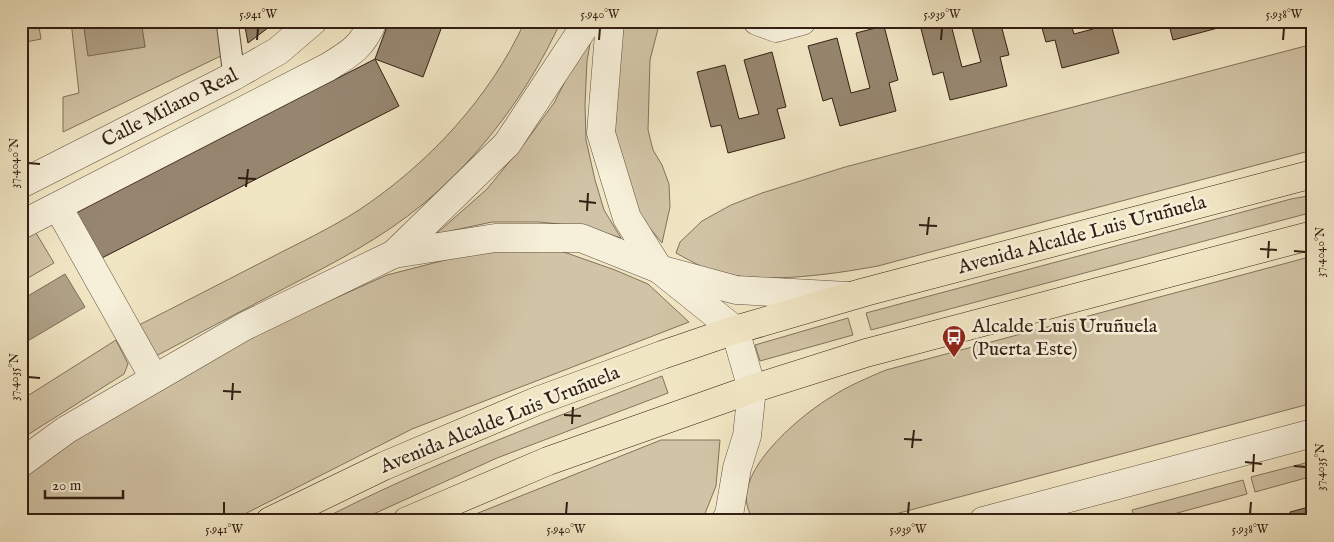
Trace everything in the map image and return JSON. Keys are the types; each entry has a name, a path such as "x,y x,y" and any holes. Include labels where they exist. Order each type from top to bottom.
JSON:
{"main road":[{"name":"Avenida Alcalde Luis Uruñuela","path":"270,521 384,466 537,401 735,330 852,296 1313,174"},
{"path":"407,521 548,461 752,389 866,353 1313,235"}],"street":[{"path":"226,21 234,76"},
{"name":"Calle Milano Real","path":"21,184 234,76 278,51 313,21"},
{"path":"21,225 328,67 351,53 366,37 373,21"},
{"name":"Avenida Alcalde Luis Uruñuela","path":"394,254 507,144 588,21"},
{"path":"610,21 601,133 627,218 659,269"},
{"path":"757,21 776,28 802,21"},
{"path":"58,207 154,378"},
{"name":"Avenida Alcalde Luis Uruñuela","path":"21,463 66,430 245,326 394,254 496,238 581,238 659,269 736,290 852,296"},
{"name":"Avenida Alcalde Luis Uruñuela","path":"659,269 735,330"},
{"path":"729,519 737,468 747,436 752,389 735,330"},
{"path":"983,521 1025,515 1313,433"}],"shaded area":[{"path":"21,21 38,21 41,39 21,43"},
{"path":"71,21 83,21 88,55 145,47 141,21 220,21 225,54 63,132 63,97 79,93"},
{"path":"83,21 141,21 145,47 88,56"},
{"path":"525,21 561,21 519,97 484,143 445,185 391,228 357,249 156,356 133,328 327,229 385,192 433,150 475,103 494,77"},
{"path":"624,21 660,21 650,60 648,130 653,150 662,165 669,184 670,207 662,243 639,215 616,143 613,100 617,51"},
{"path":"593,27 587,61 586,140 604,210 621,238 587,227 539,222 492,222 436,234 487,189 524,144 554,103"},
{"path":"1313,44 1313,150 878,266 813,276 743,277 703,267 676,253 680,242 702,221 731,205 762,193 845,167"},
{"path":"1313,195 1313,212 871,330 866,313 1291,199"},
{"path":"36,233 54,263 21,282 21,241"},
{"path":"492,248 561,251 615,270 648,284 689,322 412,429 231,521 21,521 21,474 33,465 262,331 387,275"},
{"path":"1313,256 1313,403 869,521 755,521 747,505 748,487 756,468 785,433 831,397 872,376 886,370"},
{"path":"65,274 85,307 21,345 21,300"},
{"path":"848,318 853,335 760,361 755,345"},
{"path":"116,340 128,364 124,374 21,439 21,400"},
{"path":"662,376 668,393 497,458 358,521 319,521 445,462"},
{"path":"661,440 720,440 716,486 702,521 458,521"},
{"path":"1313,461 1313,476 1255,492 1251,477"},
{"path":"1243,480 1247,494 1148,521 1135,521 1132,510"}],"building":[{"path":"244,21 277,21 248,43"},
{"path":"389,21 444,21 423,77 375,59"},
{"path":"919,21 950,21 962,67 981,62 970,21 1000,21 1009,55 1000,57 1007,86 950,100 943,72 933,75"},
{"path":"1040,21 1070,21 1074,34 1093,29 1091,21 1121,21 1111,25 1119,53 1062,68 1055,40 1046,42"},
{"path":"1168,21 1229,21 1229,25 1173,40"},
{"path":"884,26 898,80 889,83 896,111 840,126 832,98 823,101 808,46 837,38 851,93 870,88 856,33"},
{"path":"772,52 786,107 777,109 785,138 728,153 721,125 711,127 697,72 725,65 739,119 759,114 744,60"},
{"path":"375,59 399,106 98,260 74,214"},
{"path":"1313,506 1313,521 1293,521 1290,512"}],"place":[{"name":"Alcalde Luis Uruñuela (Puerta Este)","path":"954,358"}]}
